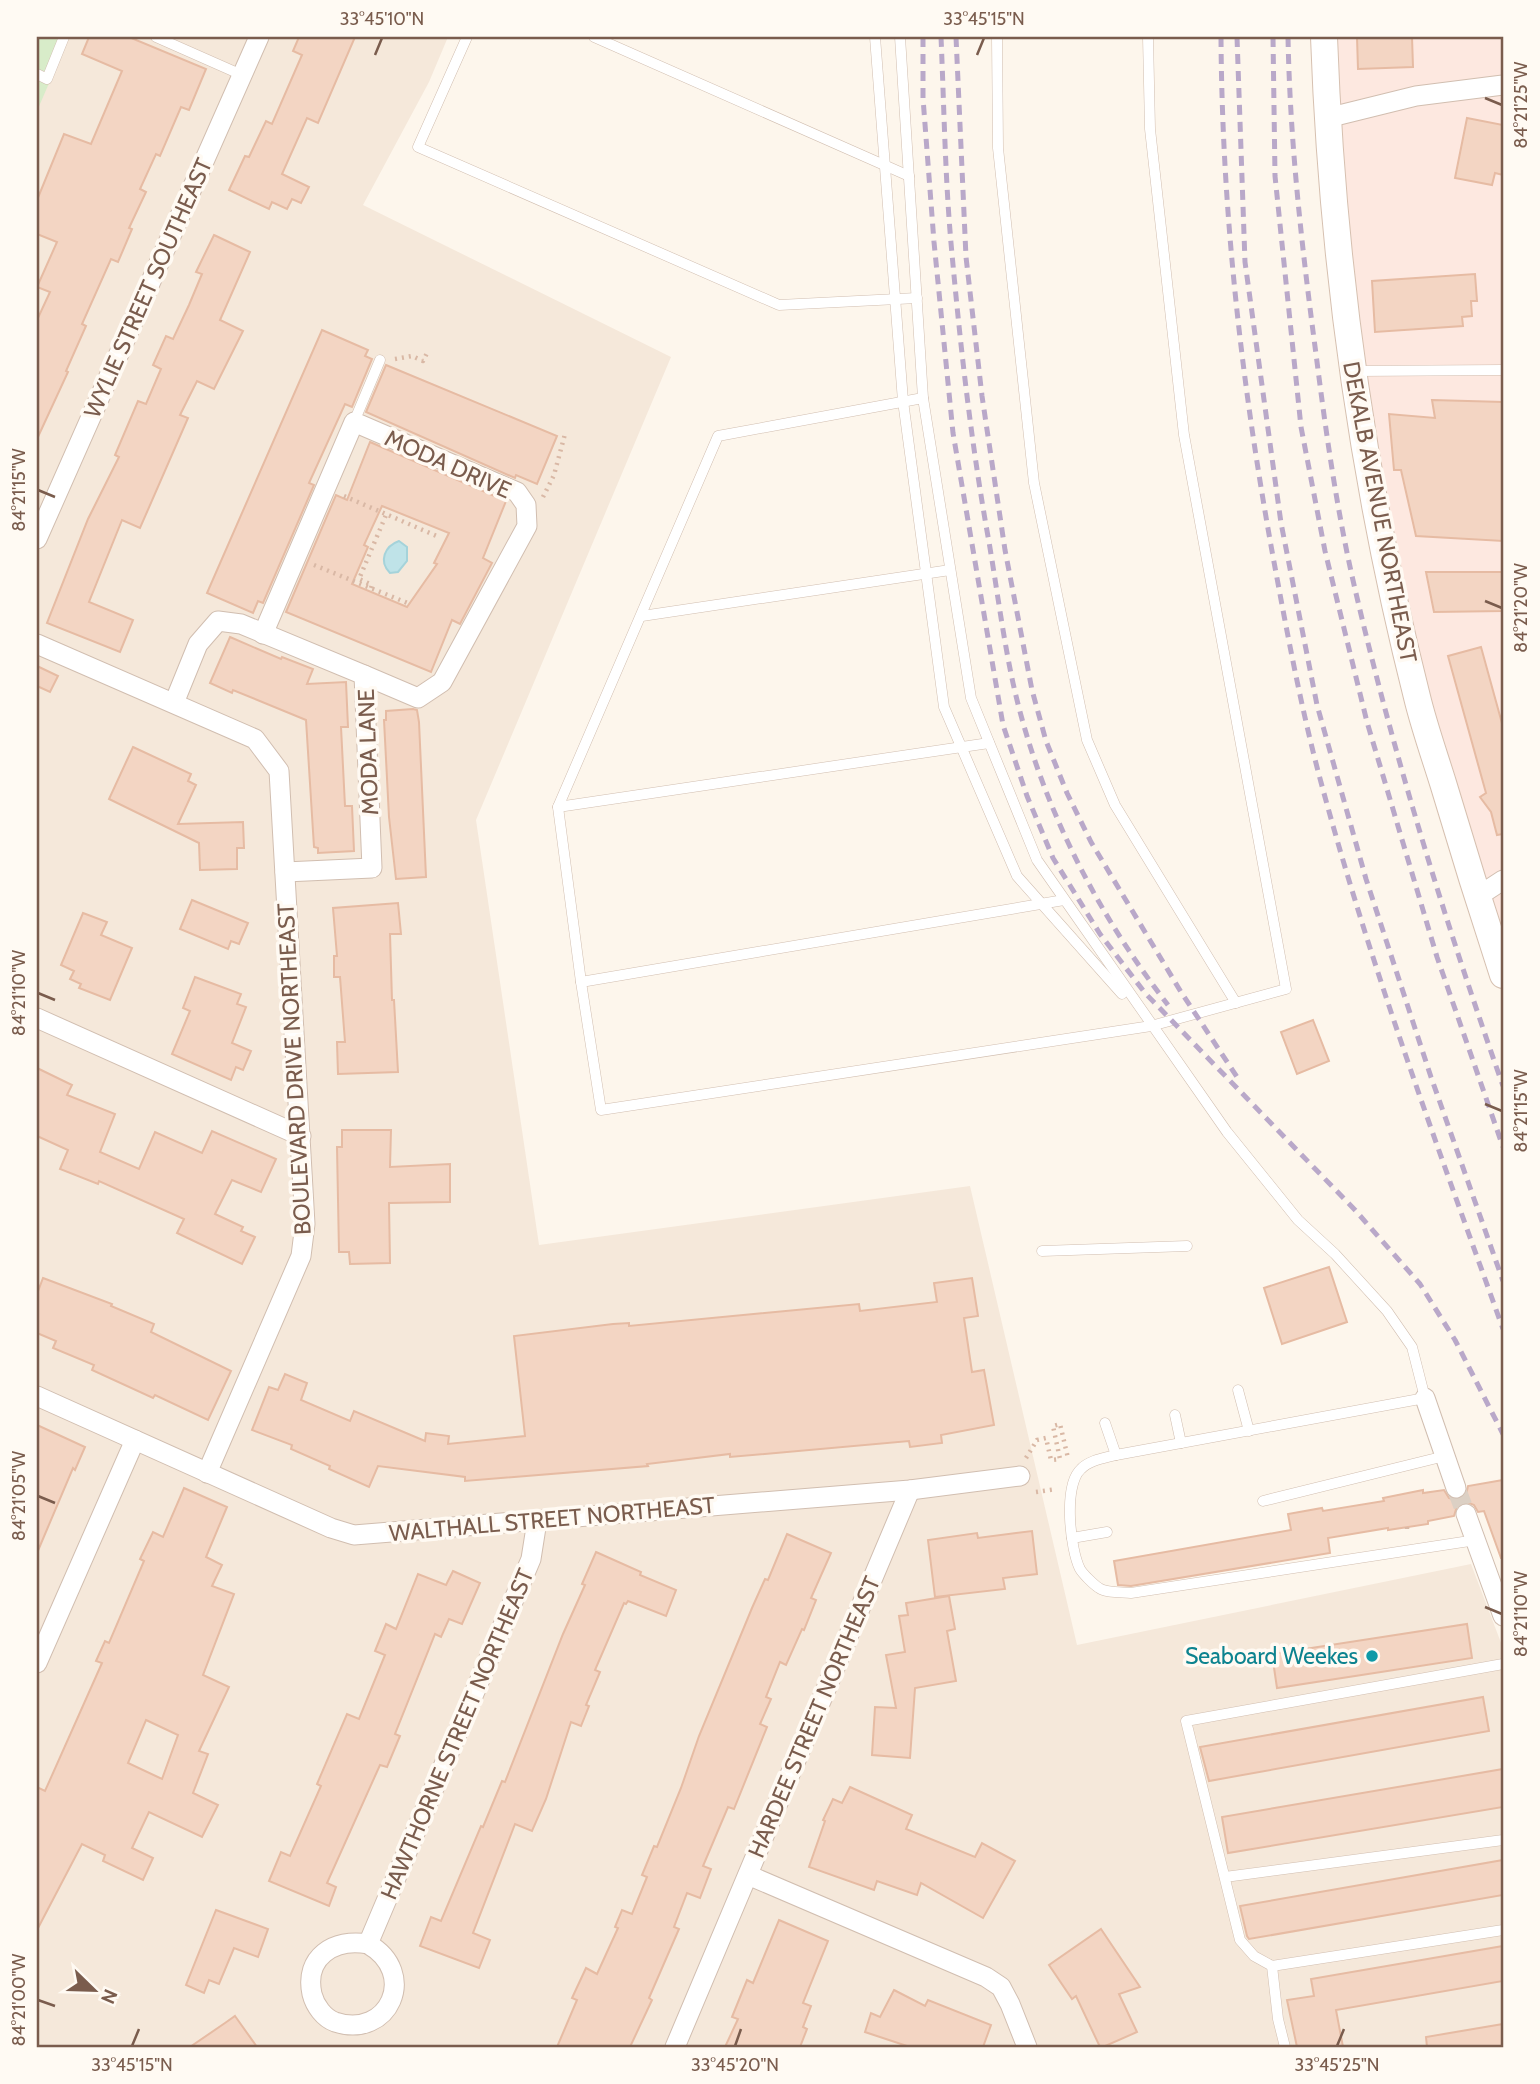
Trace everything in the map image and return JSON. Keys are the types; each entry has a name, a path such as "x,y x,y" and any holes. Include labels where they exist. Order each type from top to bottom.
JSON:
{"main road":[{"name":"DEKALB AVENUE NORTHEAST","path":"1324,37 1335,217 1352,371 1377,516 1414,686 1503,975"}],"street":[{"name":"WYLIE STREET SOUTHEAST","path":"37,539 259,37"},
{"path":"1327,118 1416,96 1503,85"},
{"path":"263,634 354,422"},
{"name":"MODA DRIVE","path":"354,422 517,492 526,505 527,526 442,682 418,698 364,675"},
{"name":"MODA LANE","path":"174,704 198,644 218,621 241,624 364,675 372,867 285,872"},
{"path":"37,644 174,704"},
{"name":"BOULEVARD DRIVE NORTHEAST","path":"174,704 255,739 279,771 305,1224 301,1256 207,1473"},
{"path":"1477,897 1503,880"},
{"path":"37,1018 301,1136"},
{"name":"WALTHALL STREET NORTHEAST","path":"37,1396 331,1528 354,1535 910,1490"},
{"path":"1425,1398 1456,1488"},
{"path":"37,1663 135,1440"},
{"path":"910,1490 1020,1476"},
{"name":"HARDEE STREET NORTHEAST","path":"675,2047 910,1490"},
{"path":"1466,1514 1503,1616"},
{"name":"HAWTHORNE STREET NORTHEAST","path":"368,1944 531,1559 537,1521"},
{"path":"748,1875 986,1977 1001,1987 1027,2047"},
{"path":"344,1942 368,1944 388,1960 394,1974 395,1990 390,2004 381,2015 362,2025 347,2026 330,2020 319,2010 313,1998 310,1983 313,1968 330,1948 344,1942"}],"lane":[{"path":"37,74 47,79 64,37"},
{"path":"156,37 242,75"},
{"path":"467,37 418,147 779,305 917,298"},
{"path":"594,37 909,176"},
{"path":"875,37 903,401 944,706 1017,876 1151,1026"},
{"path":"900,37 923,398 971,698 1037,860 1227,1132 1297,1220 1335,1254 1387,1311 1412,1347 1425,1398 1116,1455 1089,1463 1079,1469 1069,1502 1072,1538 1080,1569 1100,1590 1131,1593 1476,1540"},
{"path":"997,37 998,148 1034,483 1087,740 1115,805 1236,1003"},
{"path":"923,398 718,436 558,807 601,1110 1151,1026 1286,989 1184,435 1150,130 1148,37"},
{"path":"354,422 380,360"},
{"path":"1352,371 1503,370"},
{"path":"642,615 950,570"},
{"path":"558,807 989,743"},
{"path":"581,982 1064,900"},
{"path":"1042,1251 1187,1246"},
{"path":"1238,1390 1249,1431"},
{"path":"1175,1415 1181,1443"},
{"path":"1105,1423 1116,1455"},
{"path":"1263,1501 1445,1456"},
{"path":"1072,1538 1107,1532"},
{"path":"1503,1664 1186,1721 1240,1940 1254,1956 1272,1966 1503,1930"},
{"path":"1225,1877 1503,1840"},
{"path":"1272,1966 1278,2019 1285,2047"}],"path":[{"path":"380,360 390,361 412,356 423,361 428,351"},
{"path":"537,502 546,495 565,434"},
{"path":"334,491 439,537"},
{"path":"371,588 372,584 359,579 386,515"},
{"path":"303,560 410,604"},
{"path":"1020,1476 1027,1455 1037,1440 1046,1438 1051,1460 1060,1458 1053,1426 1060,1424 1069,1459"},
{"path":"1036,1492 1056,1489"}],"shaded area":[{"path":"37,37 448,37 429,82 363,205 671,357 476,820 539,1245 970,1186 1077,1645 1471,1564 1503,1648 1503,2047 37,2047"},
{"path":"1322,37 1503,37 1503,979 1371,548"}],"green space":[{"path":"37,37 69,37 37,111"}],"water":[{"path":"399,541 407,547 407,561 398,572 390,573 384,564 385,554 390,546"}],"building":[{"path":"89,37 129,37 206,69 189,110 181,107 160,156 156,154 140,189 146,192 129,228 132,229 118,262 111,259 82,324 86,326 66,371 68,372 37,439 37,320 50,292 37,287 57,242 37,234 37,200 64,134 91,144 122,71 82,54"},
{"path":"299,37 355,37 318,123 307,118 282,174 309,187 301,203 292,199 287,209 272,202 269,209 229,190 266,121 272,124 302,55 293,51"},
{"path":"1357,37 1412,37 1413,67 1358,69"},
{"path":"1467,118 1503,125 1503,175 1495,173 1492,185 1455,178"},
{"path":"214,235 250,252 220,320 243,331 214,389 197,381 180,415 188,418 140,528 122,520 89,602 133,620 120,652 47,623 88,519 119,457 115,455 138,401 146,404 161,369 153,365 166,336 173,339 189,305 202,274 196,272"},
{"path":"1475,274 1477,301 1471,301 1472,316 1462,317 1463,326 1375,332 1372,281"},
{"path":"322,330 368,350 365,356 372,359 352,407 345,404 309,483 314,485 263,603 258,601 253,613 207,593"},
{"path":"386,365 557,436 537,484 516,475 515,478 366,412"},
{"path":"1432,400 1503,402 1503,541 1416,536 1401,470 1394,470 1389,414 1435,418"},
{"path":"370,442 506,501 483,558 492,563 460,624 452,620 431,672 286,612 336,495 347,500","holes":["382,506 449,533 434,563 437,564 407,607 352,584 368,547 364,545"]},
{"path":"1426,572 1503,572 1503,611 1434,612"},
{"path":"230,637 281,659 282,657 313,669 307,684 346,682 348,727 341,727 345,806 352,806 354,851 318,853 318,848 314,847 306,720 210,683"},
{"path":"1481,647 1503,727 1503,834 1497,835 1491,812 1480,797 1486,793 1448,656"},
{"path":"37,666 58,676 50,692 37,686"},
{"path":"417,710 419,722 426,877 396,879 389,817 384,720 386,711"},
{"path":"133,747 191,774 188,781 196,785 178,824 243,822 244,848 237,848 237,869 200,870 199,843 109,799"},
{"path":"192,900 248,923 239,944 231,941 228,949 180,929"},
{"path":"398,903 401,934 390,934 398,1072 338,1074 337,1042 345,1042 340,977 334,977 334,956 337,956 333,908"},
{"path":"83,913 107,922 101,935 132,948 110,1000 79,988 81,984 70,979 74,971 61,965"},
{"path":"195,977 241,994 237,1004 246,1007 232,1043 251,1051 243,1070 236,1067 231,1080 172,1054 190,1011 183,1008"},
{"path":"1313,1020 1329,1061 1297,1074 1281,1032"},
{"path":"37,1068 72,1085 67,1095 115,1114 100,1152 139,1169 155,1132 202,1153 212,1131 276,1159 261,1192 232,1180 215,1214 243,1227 241,1231 255,1237 242,1264 177,1233 184,1219 99,1181 98,1184 60,1169 68,1150 37,1136"},
{"path":"342,1130 391,1130 390,1167 450,1164 450,1202 389,1203 390,1263 350,1264 349,1252 339,1252 337,1147 342,1147"},
{"path":"1329,1267 1347,1322 1282,1344 1264,1288"},
{"path":"43,1278 112,1304 111,1306 154,1324 151,1332 231,1371 208,1420 92,1370 94,1365 53,1348 56,1341 37,1333 37,1294"},
{"path":"972,1278 978,1316 964,1318 972,1372 984,1370 994,1425 941,1435 942,1443 910,1447 909,1441 730,1457 730,1454 647,1464 648,1466 465,1481 465,1477 378,1466 369,1487 291,1449 292,1445 252,1430 269,1387 278,1390 285,1374 307,1383 301,1400 350,1421 354,1411 425,1441 426,1433 449,1436 448,1444 525,1436 514,1336 613,1324 629,1323 629,1326 859,1304 860,1311 937,1302 934,1283"},
{"path":"37,1425 85,1447 75,1470 73,1468 37,1553"},
{"path":"1503,1480 1503,1558 1484,1511 1478,1512 1474,1505 1467,1502 1457,1506 1454,1516 1428,1521 1428,1524 1328,1538 1330,1553 1131,1586 1118,1585 1114,1561 1291,1530 1288,1514 1384,1501 1383,1498 1423,1490 1423,1493 1444,1490 1449,1498 1459,1500 1466,1495 1468,1486"},
{"path":"184,1488 227,1507 206,1557 222,1565 212,1586 234,1594 203,1675 229,1687 199,1751 208,1754 193,1793 218,1805 202,1837 149,1812 132,1848 153,1858 143,1880 103,1861 105,1855 82,1844 37,1930 37,1787 45,1791 102,1663 96,1661 105,1641 109,1643 144,1561 140,1559 153,1532 163,1537","holes":["146,1720 178,1735 162,1779 128,1763"]},
{"path":"1032,1531 1037,1574 1003,1578 1005,1589 935,1597 928,1540 977,1533 978,1538"},
{"path":"787,1534 831,1553 811,1598 816,1600 804,1630 802,1629 786,1665 780,1662 766,1697 771,1699 760,1724 767,1727 734,1809 728,1807 703,1866 711,1869 700,1898 687,1893 674,1927 679,1929 649,1998 652,2000 630,2047 557,2047 577,2000 572,1998 586,1968 597,1974 618,1928 615,1927 622,1910 632,1914 647,1877 642,1875 654,1846 657,1847 752,1608 765,1579 768,1580"},
{"path":"596,1552 676,1590 666,1616 628,1601 624,1603 595,1670 600,1672 586,1705 589,1706 581,1726 571,1722 546,1799 532,1831 515,1824 473,1933 490,1940 479,1968 420,1946 431,1917 441,1921 481,1826 483,1827 502,1781 505,1782"},
{"path":"453,1571 480,1583 462,1624 449,1619 441,1637 435,1634 395,1734 400,1736 387,1767 380,1765 327,1883 336,1887 329,1906 269,1881 281,1852 290,1856 321,1786 317,1784 347,1714 359,1719 385,1655 375,1651 386,1624 396,1629 418,1574 446,1585"},
{"path":"949,1596 955,1629 947,1631 956,1681 915,1688 910,1758 872,1755 875,1707 896,1708 886,1655 905,1652 899,1616 908,1615 906,1603"},
{"name":"Seaboard Weekes","path":"1467,1624 1472,1658 1277,1688 1272,1654"},
{"path":"1483,1697 1489,1731 1209,1781 1200,1747"},
{"path":"1503,1769 1503,1807 1228,1853 1222,1817"},
{"path":"850,1787 912,1815 906,1829 975,1857 982,1843 1015,1861 983,1918 921,1883 917,1895 877,1881 874,1890 809,1867 825,1821 823,1820 833,1799 842,1803"},
{"path":"1503,1860 1503,1895 1249,1939 1247,1936 1240,1906"},
{"path":"216,1910 268,1929 258,1957 234,1948 219,1984 209,1980 204,1993 186,1985"},
{"path":"779,1920 828,1941 803,2003 811,2006 803,2027 807,2029 800,2047 725,2047 738,2019 732,2017 747,1980 753,1983"},
{"path":"1101,1929 1140,1987 1119,1994 1137,2032 1103,2047 1100,2047 1076,1996 1072,1999 1049,1965"},
{"path":"1503,1946 1503,1981 1336,2010 1343,2047 1297,2047 1287,2000 1314,1996 1311,1979"},
{"path":"894,1990 925,2006 928,2000 991,2025 983,2047 910,2047 865,2032 871,2013 880,2017"},
{"path":"235,2016 257,2047 190,2047 225,2023"},
{"path":"1503,2024 1503,2047 1427,2047 1426,2037"}],"tunnel":[{"path":"1456,1488 1466,1514"}],"railway":[{"path":"923,37 923,98 953,433 1003,725 1027,796 1053,858 1100,934 1145,993 1355,1210 1420,1284 1455,1340 1503,1434"},
{"path":"941,37 949,217 962,355 977,468 1013,683 1038,769 1073,853 1117,931 1168,1005"},
{"path":"956,37 966,257 982,396 1005,550 1032,690 1046,741 1091,842 1181,992 1237,1077"},
{"path":"1221,37 1225,169 1243,366 1263,497 1300,693 1318,771 1381,982 1503,1329"},
{"path":"1237,37 1245,262 1281,523 1317,705 1366,879 1431,1077 1503,1281"},
{"path":"1273,37 1275,176 1301,427 1325,551 1367,722 1437,957 1503,1147"},
{"path":"1288,37 1294,156 1306,275 1337,502 1370,652 1422,840 1503,1086"}],"place":[{"name":"Seaboard Weekes","path":"1372,1656"}]}
